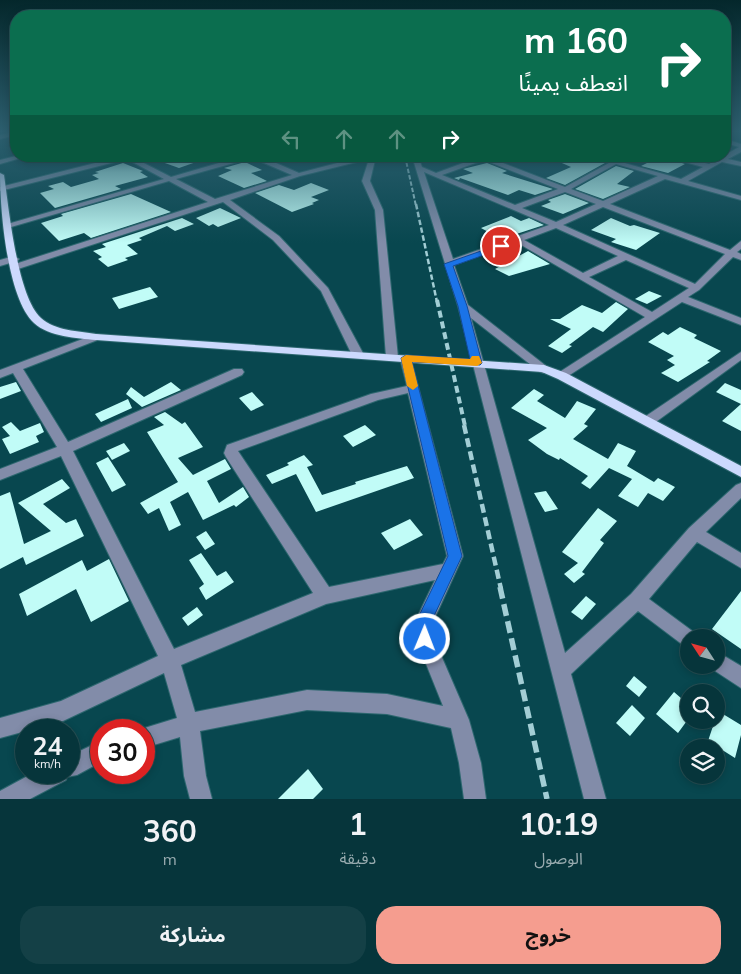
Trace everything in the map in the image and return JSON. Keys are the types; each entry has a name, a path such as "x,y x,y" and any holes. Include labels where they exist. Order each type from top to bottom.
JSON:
{"main road":[{"path":"0,175 5,230 27,306 36,320 61,332 96,337 544,369 562,376 741,472"}],"street":[{"path":"2,193 89,168"},
{"path":"151,168 219,201 276,238 325,290 358,355"},
{"path":"5,230 209,168"},
{"path":"282,168 298,175"},
{"path":"0,263 15,263 324,168"},
{"path":"370,168 366,181 379,210 392,357"},
{"path":"418,168 463,306 595,799"},
{"path":"427,168 436,174 696,288"},
{"path":"436,174 452,168"},
{"path":"513,168 741,258"},
{"path":"515,208 566,189 604,168"},
{"path":"638,168 741,198"},
{"path":"682,181 705,168"},
{"path":"448,264 556,225 665,176"},
{"path":"518,240 652,316"},
{"path":"562,376 696,288 741,244"},
{"path":"581,277 626,256"},
{"path":"681,298 741,322"},
{"path":"463,306 544,369"},
{"path":"0,374 96,337"},
{"path":"648,421 741,355"},
{"path":"406,358 455,556 422,626 425,639 459,720 470,763 475,799"},
{"path":"16,368 64,450 170,660 189,725 194,776 201,799"},
{"path":"0,475 64,450 238,372"},
{"path":"325,596 231,453 232,448 381,395 413,388"},
{"path":"560,670 637,600 695,533 741,489"},
{"path":"695,533 741,560"},
{"path":"0,728 63,711 170,660 325,596 447,570"},
{"path":"637,600 680,632"},
{"path":"725,666 741,678"},
{"path":"155,735 189,725 307,700 387,704 459,720"},
{"path":"8,799 36,784"}],"building":[{"path":"107,168 136,168 143,171 140,172 148,177 115,186 121,189 55,208 40,193 54,189 48,186 63,182 71,187 99,179 92,175 99,173 95,172"},
{"path":"225,168 258,168 262,170 251,173 267,181 244,188 218,176 232,170"},
{"path":"500,168 507,171 502,173 553,189 535,195 519,190 508,195 460,178 459,180 454,178 473,173 463,169"},
{"path":"568,168 595,168 565,185 546,178"},
{"path":"612,168 624,168 634,171 617,184 630,187 603,199 575,189"},
{"path":"650,168 677,168 668,173"},
{"path":"311,183 329,190 311,197 319,200 312,203 314,204 292,212 255,193 279,185 294,190"},
{"path":"131,194 171,212 91,238 84,233 59,241 41,223 63,216 61,214"},
{"path":"565,194 589,203 563,214 541,206 551,202 548,200"},
{"path":"220,208 241,218 218,227 213,224 209,226 196,218"},
{"path":"511,216 521,221 529,218 544,225 501,239 481,228"},
{"path":"182,218 194,224 175,231 167,226 139,238 142,240 127,245 138,254 125,258 128,260 108,267 98,259 102,257 93,251 106,247 102,244"},
{"path":"611,218 630,226 634,225 660,233 636,250 611,242 616,239 591,230"},
{"path":"528,251 550,264 509,276 495,269"},
{"path":"150,287 158,297 119,309 112,298"},
{"path":"649,291 662,296 647,304 635,299"},
{"path":"616,302 628,309 603,332 593,327 569,345 572,346 562,353 548,346 571,329 550,319 560,319 582,305 602,313"},
{"path":"680,327 697,335 694,338 721,351 707,361 710,362 678,382 661,373 675,365 667,360 674,356 648,342 663,332 668,335"},
{"path":"16,382 21,391 0,399 0,387"},
{"path":"171,382 181,390 142,407 126,394 131,387 144,397"},
{"path":"725,383 741,390 741,404 716,392"},
{"path":"534,389 544,395 537,401 565,418 577,401 596,409 584,424 588,426 573,439 608,459 618,443 636,451 627,466 654,482 658,478 675,487 663,501 648,493 638,507 618,496 632,479 609,468 590,489 581,483 588,476 560,458 559,460 547,454 528,440 547,428 511,408"},
{"path":"252,392 264,405 251,411 239,398"},
{"path":"128,399 132,408 101,422 95,414"},
{"path":"741,404 741,431 722,421"},
{"path":"165,412 182,424 185,422 203,447 178,458 193,475 225,459 231,469 207,481 219,503 243,487 249,497 236,507 234,505 203,520 188,492 170,502 181,525 169,531 159,508 148,514 140,503 178,482 147,432 164,425 154,417"},
{"path":"11,422 20,431 40,423 44,432 36,436 39,442 10,454 2,439 10,436 2,427"},
{"path":"365,425 376,435 353,447 343,436"},
{"path":"124,443 130,451 112,460 106,451"},
{"path":"304,455 313,465 307,467 322,495 356,484 355,482 407,466 414,478 316,512 296,474 272,484 266,475 289,465 287,463"},
{"path":"108,457 126,485 112,492 96,463"},
{"path":"62,479 70,488 43,504 66,523 76,519 84,536 26,565 23,557 0,569 0,496 10,492 24,544 51,531 18,503"},
{"path":"546,491 558,509 545,512 534,493"},
{"path":"598,508 617,521 600,540 604,543 582,572 585,574 574,583 564,574 578,563 562,552"},
{"path":"410,519 423,535 394,550 381,533"},
{"path":"206,531 215,544 205,550 196,537"},
{"path":"201,553 217,576 226,571 234,582 206,600 199,588 204,584 189,560"},
{"path":"109,559 129,601 91,622 76,589 27,616 19,594 82,560 87,571"},
{"path":"741,591 741,649 725,638 725,629 712,629"},
{"path":"586,596 596,604 582,620 571,612"},
{"path":"197,607 203,615 188,626 182,618"},
{"path":"634,676 647,687 639,697 626,686"},
{"path":"674,692 680,697 681,729 678,733 656,714"},
{"path":"632,705 645,718 630,736 616,723"},
{"path":"725,715 741,725 741,735 735,758 725,752 725,739 709,739 712,729 725,729"},
{"path":"308,769 323,789 313,799 278,799"}],"railway":[{"path":"408,168 416,206"},
{"path":"416,204 437,302"},
{"path":"437,300 465,426"},
{"path":"464,425 501,589"},
{"path":"500,587 547,799"}],"slow traffic":[{"path":"413,386 406,358 477,363 475,358"}],"route":[{"path":"425,639 422,626 455,556 406,358 477,363 463,306 448,264 501,246"}]}
